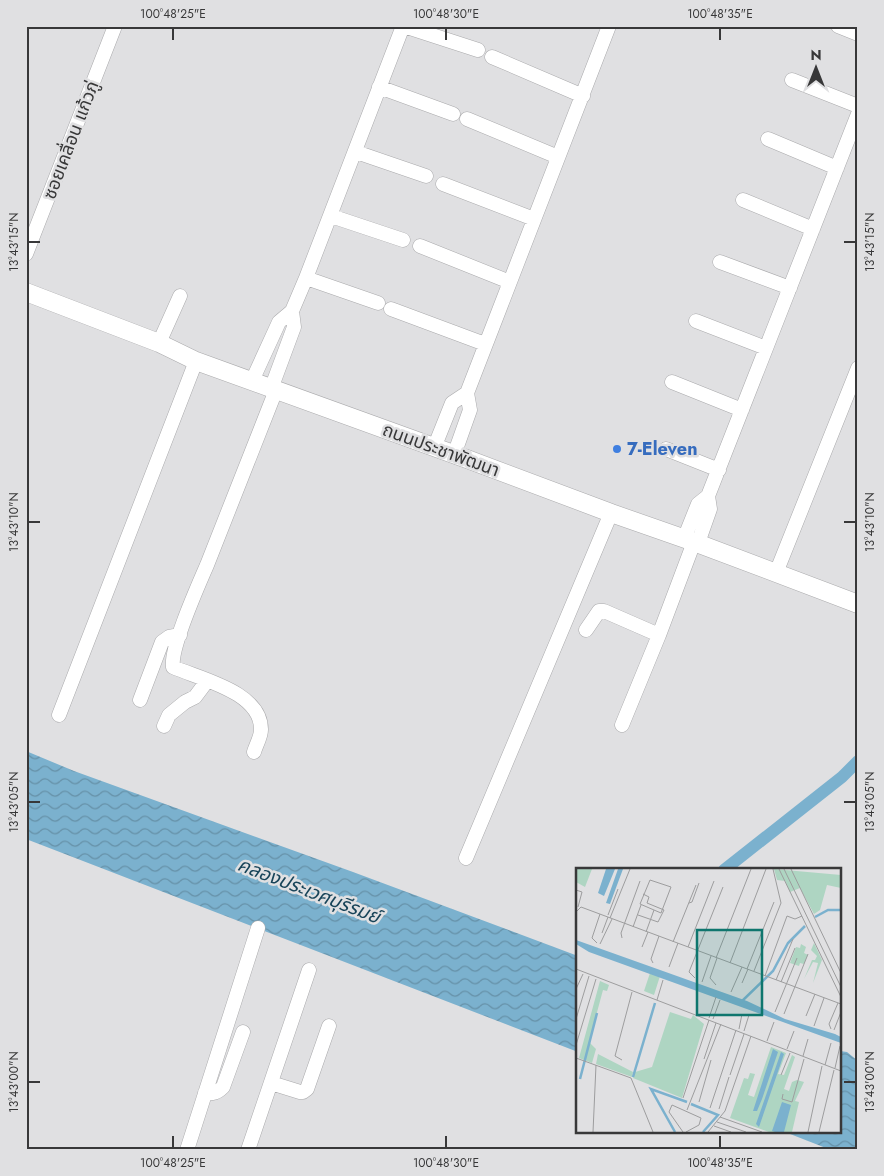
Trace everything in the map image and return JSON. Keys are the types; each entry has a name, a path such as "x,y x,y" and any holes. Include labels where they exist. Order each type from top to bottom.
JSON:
{"street":[{"name":"ซอยเคลื่อน แก้วภู่","path":"26,254 115,26"},
{"path":"252,381 279,322 292,311 331,216 404,26 478,50"},
{"path":"838,26 858,34"},
{"path":"454,455 470,410 467,394 582,96 605,28"},
{"path":"492,57 582,96"},
{"path":"792,80 858,106"},
{"path":"379,87 460,116 558,157"},
{"path":"622,725 659,635 692,541 710,509 708,496 858,114"},
{"path":"768,139 837,168"},
{"path":"356,152 426,176"},
{"path":"443,184 534,219"},
{"path":"743,200 813,229"},
{"path":"331,216 403,240"},
{"path":"420,246 510,282"},
{"path":"720,262 790,288"},
{"path":"306,278 378,302"},
{"name":"ถนนประชาพัฒนา","path":"26,292 159,343 196,361 273,390 692,541 858,604"},
{"path":"159,343 180,296"},
{"path":"391,309 485,344"},
{"path":"254,752 261,731 260,719 246,699 233,691 173,667 172,660 273,390 294,326 292,311"},
{"path":"696,321 766,348"},
{"path":"59,715 196,361"},
{"path":"776,573 858,368"},
{"path":"672,382 742,410"},
{"path":"434,448 452,403 467,394"},
{"path":"666,449 719,470"},
{"path":"466,858 610,513"},
{"path":"586,630 599,611 604,611 659,635"},
{"path":"140,700 162,642 169,636 180,635"},
{"path":"164,726 169,715 185,702 196,697 207,680"},
{"path":"187,1150 258,928"},
{"path":"248,1150 309,970"},
{"path":"271,1083 304,1092 307,1089 329,1026"},
{"path":"205,1093 212,1094 224,1088 243,1032"}],"water":[{"name":"คลองประเวศบุรีรมย์","path":"26,751 74,771 576,955 576,1051 26,839"},
{"path":"842,1051 847,1052 858,1061 858,1150 831,1150 790,1134 842,1134"}],"waterway":[{"path":"727,868 842,777 858,761"}],"place":[{"name":"7-Eleven","path":"617,449"}]}
